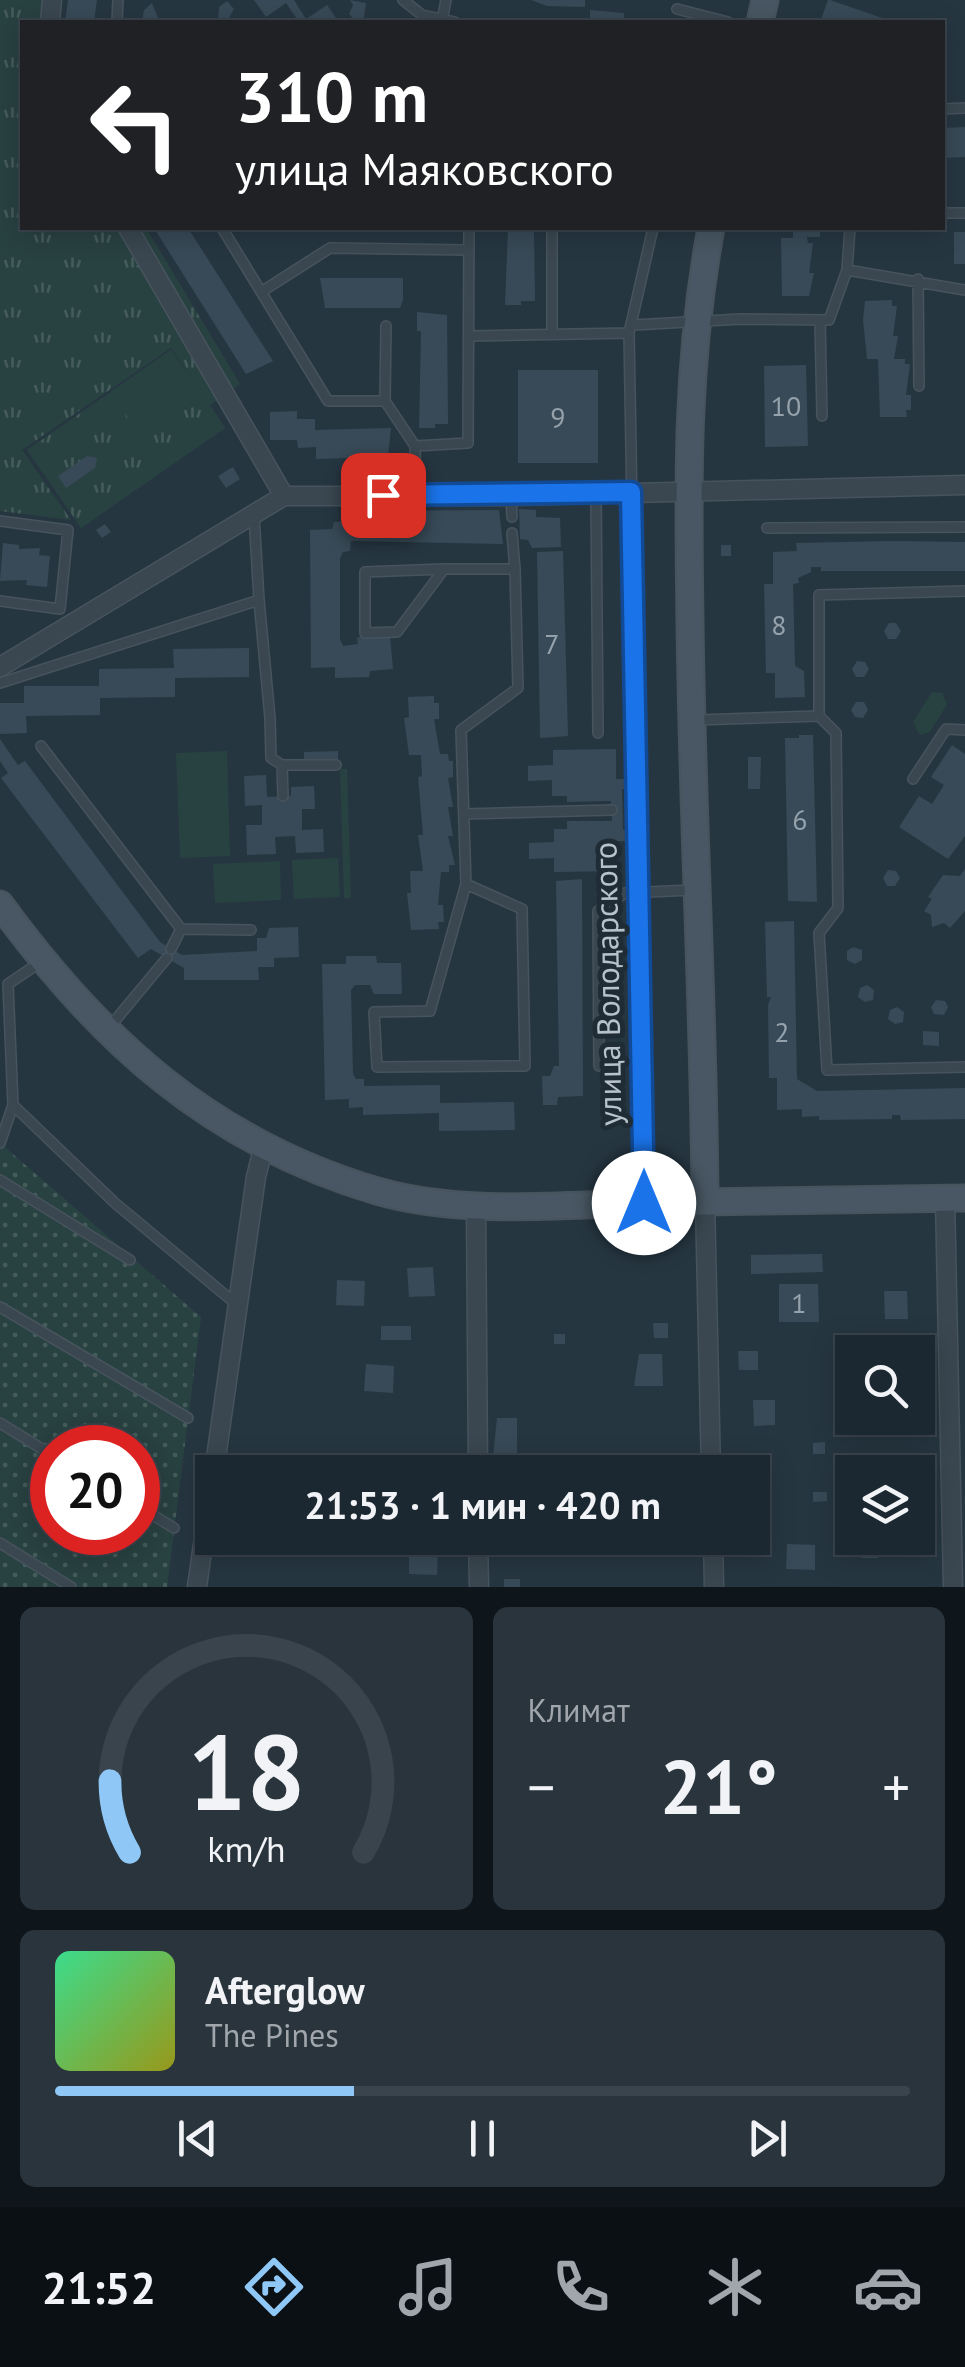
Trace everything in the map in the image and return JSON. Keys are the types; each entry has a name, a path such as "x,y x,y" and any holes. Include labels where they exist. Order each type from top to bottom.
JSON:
{"street":[{"path":"129,230 284,496"},
{"path":"711,230 694,320 688,491 694,890 711,1455"},
{"path":"0,667 284,496 511,496 965,484"},
{"path":"0,904 42,962 106,1031 174,1092 264,1145 378,1191 476,1205 955,1198 946,1231 953,1587"},
{"path":"216,1455 236,1304 264,1145"},
{"path":"476,1205 478,1455"},
{"path":"197,1587 201,1555"},
{"path":"478,1555 478,1587"},
{"path":"713,1555 714,1587"}],"lane":[{"path":"403,0 422,15 439,20"},
{"path":"678,8 721,20"},
{"path":"223,230 328,401 385,401"},
{"path":"415,446 468,443 470,230"},
{"path":"552,230 552,334"},
{"name":"улица Володарского","path":"644,1203 631,329 653,230"},
{"path":"470,336 631,329 694,320 829,320 847,270 850,230"},
{"path":"261,292 330,248 469,250"},
{"path":"847,270 965,290"},
{"path":"918,279 919,386"},
{"path":"820,320 822,416"},
{"path":"386,326 385,401 415,446 416,495"},
{"path":"596,492 598,733"},
{"path":"511,496 512,516"},
{"path":"254,515 272,758 282,765 336,765"},
{"path":"0,522 68,530 60,609 71,625"},
{"path":"767,528 965,526"},
{"path":"466,884 522,909 525,1066 377,1067 374,1012 430,1011 466,884 462,730 518,688 512,533"},
{"path":"444,570 397,632 366,633 365,572 444,570 515,569"},
{"path":"965,591 819,596 819,716 836,733 838,908 820,933 827,1070 965,1067"},
{"path":"0,684 259,600"},
{"path":"0,601 60,609"},
{"path":"691,720 819,716"},
{"path":"913,779 946,729 965,730"},
{"path":"41,746 180,929"},
{"path":"282,765 283,796"},
{"path":"464,814 636,808"},
{"path":"599,1066 598,911 626,894 694,890"},
{"path":"180,929 251,930"},
{"path":"106,1031 169,953 180,929"},
{"path":"0,1143 12,1105 4,982 42,962"},
{"path":"12,1105 115,1203 236,1304"},
{"path":"0,1180 130,1260"},
{"path":"0,1307 188,1418"},
{"path":"0,1423 30,1441"},
{"path":"160,1519 174,1528"},
{"path":"0,1544 71,1587"}],"green space":[{"path":"0,0 58,0 56,20 20,20 20,230 147,230 240,384 210,405 225,428 81,528 27,450 171,350 196,384 171,348 22,450 71,520 0,511"},
{"path":"171,350 202,395 141,437 110,392"},
{"path":"932,692 942,693 947,704 930,732 920,735 913,722"},
{"path":"227,751 230,856 180,858 176,753"},
{"path":"340,769 347,769 351,898 344,898"},
{"path":"338,858 340,897 294,899 292,860"},
{"path":"280,861 281,900 215,903 213,864"},
{"path":"0,1143 201,1317 167,1587 0,1587"}],"building":[{"path":"68,0 97,0 94,20 65,20"},
{"path":"254,0 294,0 306,19 327,5 338,20 298,20 286,3 266,17"},
{"path":"350,0 366,3 364,17 354,20 349,14 353,5"},
{"path":"531,0 585,0 585,7 547,6"},
{"path":"830,0 888,20 821,20"},
{"path":"227,1 234,9 230,20 218,20 219,7"},
{"path":"152,3 158,18 142,20 144,10"},
{"path":"590,10 624,13 624,20 590,20"},
{"path":"965,127 965,157 945,158 945,128"},
{"path":"155,230 189,230 273,361 246,374"},
{"path":"508,230 534,230 535,301 505,305"},
{"path":"793,230 820,230 820,237 807,237 808,243 813,243 809,273 814,273 809,296 782,296 781,238 793,238"},
{"path":"954,232 965,232 965,264 954,264"},
{"path":"320,278 403,278 403,300 400,308 325,308"},
{"path":"892,300 892,306 897,306 894,359 905,359 905,364 910,364 906,395 911,395 911,410 906,410 907,417 880,417 878,359 867,359 865,301"},
{"path":"417,312 447,315 448,424 435,424 435,428 419,428 421,331 417,331"},
{"path":"806,365 808,446 765,447 764,366"},
{"path":"518,370 598,370 598,463 518,463"},
{"path":"297,411 297,419 315,419 315,430 391,428 388,457 316,459 316,447 298,448 297,440 270,440 270,412"},
{"path":"87,456 97,458 95,468 66,488 58,476"},
{"path":"233,467 240,479 226,488 218,476"},
{"path":"519,509 536,510 536,517 560,518 561,547 532,548 528,540 520,539"},
{"path":"499,510 503,544 351,541 350,551 343,552 340,558 340,639 343,646 358,644 357,638 362,636 390,636 393,669 370,671 369,677 335,678 335,667 311,668 310,530 332,529 334,522 348,521 349,511"},
{"path":"105,524 111,532 102,538 96,530"},
{"path":"965,542 965,571 821,571 821,567 811,567 811,572 793,584 795,666 804,671 805,697 775,698 775,673 766,673 764,584 773,584 773,552 797,551 796,543"},
{"path":"3,543 19,545 19,549 40,548 39,555 50,556 47,587 26,585 27,580 0,581"},
{"path":"721,545 731,545 731,556 721,556"},
{"path":"563,551 568,736 540,738 537,552"},
{"path":"889,623 896,623 901,631 896,639 888,639 884,631"},
{"path":"249,648 249,677 175,678 175,697 100,698 100,715 26,716 27,733 0,734 0,703 24,703 24,686 99,686 99,669 174,668 173,649"},
{"path":"857,661 865,662 869,669 864,677 856,677 852,669"},
{"path":"434,696 434,703 439,703 439,719 434,719 440,754 448,754 449,761 453,761 453,777 448,778 453,807 448,807 453,836 448,836 455,865 449,865 449,872 441,872 438,905 443,905 444,922 438,922 439,929 411,930 407,893 411,893 410,871 423,871 418,835 423,835 418,777 422,776 421,755 409,755 404,718 409,717 408,697"},
{"path":"856,702 864,702 868,710 863,718 855,717 851,710"},
{"path":"813,735 817,902 788,901 785,738"},
{"path":"0,739 18,765 25,761 160,942 182,955 257,951 257,938 266,938 269,928 298,927 299,957 274,958 274,967 258,967 259,980 184,980 184,968 151,949 138,958 1,778 8,773 0,761"},
{"path":"952,745 965,754 965,836 948,859 899,827 919,796 932,804 944,785 931,777"},
{"path":"616,749 616,779 628,779 629,789 622,789 623,830 629,830 629,841 618,841 618,871 554,872 554,858 529,859 529,843 554,842 554,829 567,829 567,821 612,821 611,801 567,802 567,796 552,796 552,780 528,781 528,766 553,765 553,750"},
{"path":"338,751 338,761 304,762 304,752"},
{"path":"748,757 761,757 760,789 748,789"},
{"path":"266,775 267,797 291,796 291,787 314,786 315,809 302,809 302,830 323,829 324,852 296,853 295,836 275,837 276,854 247,855 246,825 262,825 262,805 245,806 244,776"},
{"path":"965,869 965,911 950,928 944,923 932,927 931,915 924,911 932,899 928,897 943,875 960,876"},
{"path":"888,870 896,871 900,878 895,886 887,886 883,878"},
{"path":"582,879 583,1096 558,1097 557,1105 543,1105 542,1076 550,1076 554,1066 559,1066 556,881"},
{"path":"794,921 797,1079 817,1091 965,1088 965,1119 901,1120 900,1115 892,1115 892,1119 819,1120 819,1116 802,1117 802,1109 777,1110 777,1078 769,1078 771,997 767,997 765,922"},
{"path":"853,947 862,950 862,960 855,964 847,960 847,951"},
{"path":"346,956 376,956 377,963 401,963 402,994 374,994 370,985 355,985 351,990 356,1079 364,1079 364,1086 440,1085 440,1103 514,1102 515,1130 439,1131 439,1113 363,1115 363,1107 349,1108 349,1099 325,1100 322,964 346,964"},
{"path":"867,985 874,990 873,1000 865,1002 858,997 860,988"},
{"path":"936,1000 945,1001 948,1007 944,1015 934,1014 931,1007"},
{"path":"897,1007 904,1012 903,1022 895,1024 888,1019 890,1010"},
{"path":"923,1031 939,1032 939,1046 923,1045"},
{"path":"822,1254 823,1272 751,1274 751,1255"},
{"path":"433,1267 435,1296 409,1297 407,1268"},
{"path":"337,1280 365,1281 364,1306 336,1305"},
{"path":"779,1284 818,1284 819,1322 779,1322"},
{"path":"884,1291 907,1291 908,1319 885,1319"},
{"path":"653,1323 668,1323 668,1338 654,1338"},
{"path":"381,1326 411,1326 411,1340 381,1340"},
{"path":"554,1334 565,1334 565,1344 554,1344"},
{"path":"738,1351 758,1351 758,1370 739,1370"},
{"path":"639,1354 662,1354 663,1386 634,1386"},
{"path":"366,1364 394,1366 393,1393 364,1391"},
{"path":"753,1400 775,1400 775,1425 754,1426"},
{"path":"497,1418 517,1418 517,1455 493,1455"},
{"path":"825,1442 825,1454 813,1454 813,1443"},
{"path":"813,1492 827,1492 827,1501 813,1502"},
{"path":"787,1544 815,1545 815,1570 786,1569"},
{"path":"409,1555 438,1555 437,1575 409,1574"},
{"path":"504,1579 520,1579 520,1587 504,1587"}],"route":[{"path":"383,495 631,492 644,1203"}]}
